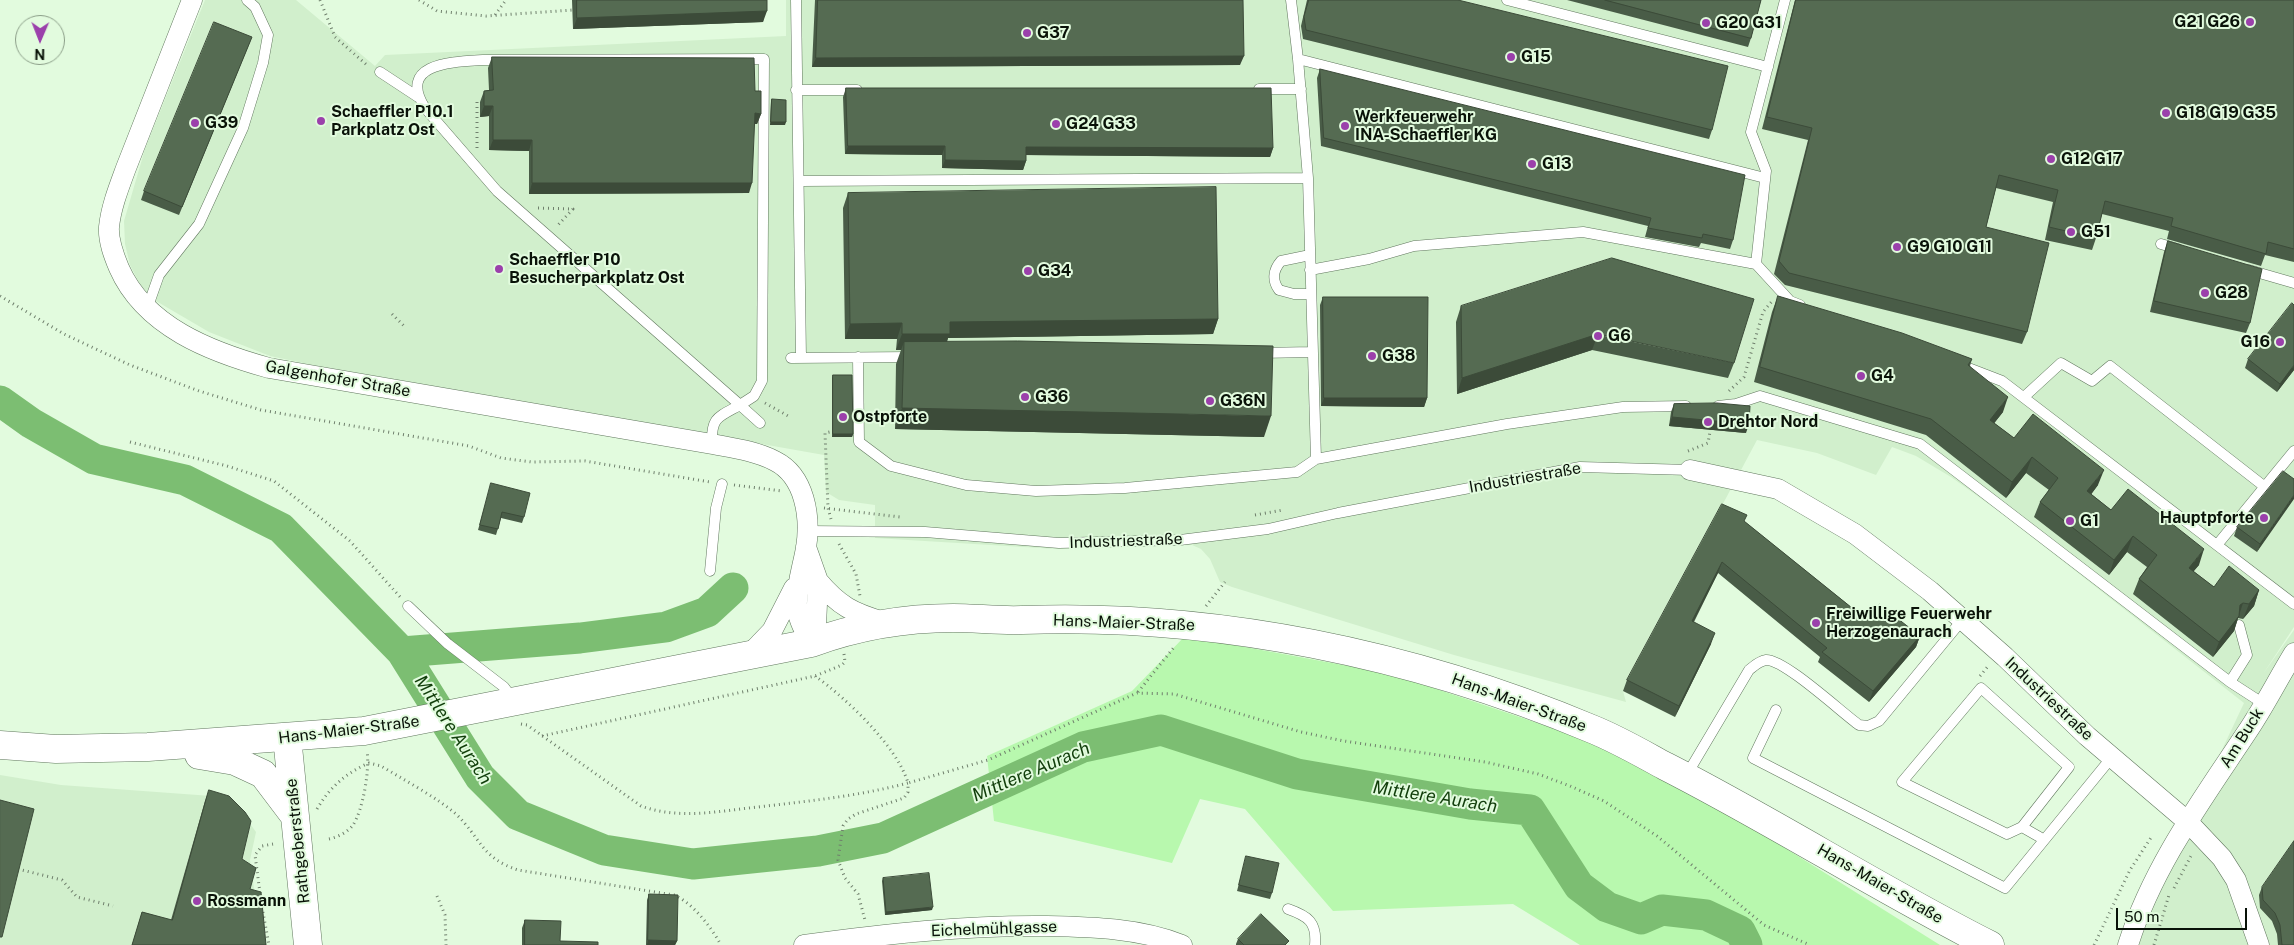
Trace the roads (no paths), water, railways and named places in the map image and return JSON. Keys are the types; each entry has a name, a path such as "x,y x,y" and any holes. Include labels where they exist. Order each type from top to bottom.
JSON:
{"street":[{"name":"Galgenhofer Straße","path":"192,0 126,168 116,196 109,228 113,254 127,285 147,309 186,337 227,356 269,368 712,444 758,454 775,461 797,479 806,514 808,579 798,611 811,644"},
{"name":"Industriestraße","path":"1690,470 1778,490 1855,534 1963,618 2112,756 2188,822 2222,858 2236,880 2260,945"},
{"name":"Galgenhofer Straße","path":"749,656 772,632 808,579"},
{"path":"808,579 844,607 858,614 891,624"},
{"name":"Hans-Maier-Straße","path":"0,745 56,748 148,747 287,738 401,726 482,710 514,701 811,644 842,632 891,624 952,618 999,621 1068,619 1195,625 1324,646 1452,678 1592,729 1729,798 1918,907 1990,945"},
{"name":"Hans-Maier-Straße","path":"811,644 844,649 954,633 999,621"},
{"name":"Am Buck","path":"2128,945 2162,863 2264,704 2294,653"},
{"name":"Rathgeberstraße","path":"287,738 305,813 308,945"},
{"path":"148,747 235,761 263,774 305,813"},
{"name":"Eichelmühlgasse","path":"804,945 867,936 1002,926 1078,926 1158,936 1182,945"}],"lane":[{"path":"147,309 159,275 200,224 243,128 263,63 268,35 255,7 248,0"},
{"path":"796,0 796,90 800,181 802,358"},
{"path":"1291,0 1308,178 1316,459"},
{"path":"1506,0 1768,67"},
{"path":"1756,264 1766,171 1751,132 1785,0"},
{"path":"418,97 418,78 422,72 446,64 464,61 764,58 762,374 760,388 754,396 716,418 713,425 712,444"},
{"path":"1298,59 1765,178"},
{"path":"380,72 418,97 425,108 476,167 514,208 760,423"},
{"path":"1251,90 1301,89"},
{"path":"796,90 865,90"},
{"path":"800,181 1308,178"},
{"path":"1310,270 1369,259 1414,246 1583,232 1756,264 1790,301 1808,308"},
{"path":"2161,244 2190,253"},
{"path":"1310,255 1281,261 1274,274 1275,284 1279,290 1294,294 1311,294"},
{"path":"2236,266 2294,284"},
{"path":"1243,353 1313,352"},
{"path":"791,358 927,357"},
{"path":"858,358 859,442 891,466 966,485 1036,491 1125,488 1297,472 1316,459 1508,424 1623,407 1736,404 1760,396 1920,444 2230,682 2264,704"},
{"path":"1956,363 2002,381 2294,604"},
{"path":"2024,397 2061,363 2092,381 2110,366 2265,487"},
{"path":"2217,545 2294,451"},
{"name":"Industriestraße","path":"806,539 835,531 925,532 1060,543 1180,540 1268,529 1338,513 1580,467 1690,470"},
{"path":"710,571 716,508 722,484"},
{"path":"408,606 463,657 504,687 514,701"},
{"path":"1686,776 1749,670 1757,664 1765,660 1782,665 1859,725 1868,726 1879,720 1963,618"},
{"path":"2230,682 2247,656 2239,625"},
{"path":"1981,688 2069,767 2022,827 2007,834 1902,782 1981,688"},
{"path":"1776,710 1753,758 2005,888 2112,756"},
{"path":"2022,827 2044,839"},
{"path":"1288,909 1304,915 1311,922 1316,933 1315,945"}],"waterway":[{"name":"Mittlere Aurach","path":"0,401 31,423 94,459 185,480 281,528 402,652 480,777 518,815 604,850 693,864 818,851 883,838 1083,747 1161,730 1297,774 1470,804 1530,810 1579,886 1607,907 1641,919 1662,910 1706,915 1740,931 1747,945"},
{"name":"Mittlere Aurach","path":"402,652 580,638 666,627 707,612 733,588"}],"place":[{"name":"G21 G26","path":"2250,22"},
{"name":"G20 G31","path":"1706,23"},
{"name":"G37","path":"1027,33"},
{"name":"G15","path":"1511,57"},
{"name":"G18 G19 G35","path":"2166,113"},
{"name":"Schaeffler P10.1 Parkplatz Ost","path":"321,121"},
{"name":"G39","path":"195,123"},
{"name":"G24 G33","path":"1056,124"},
{"name":"Werkfeuerwehr INA-Schaeffler KG","path":"1345,126"},
{"name":"G12 G17","path":"2051,159"},
{"name":"G13","path":"1532,164"},
{"name":"G51","path":"2071,232"},
{"name":"G9 G10 G11","path":"1897,247"},
{"name":"Schaeffler P10 Besucherparkplatz Ost","path":"499,269"},
{"name":"G34","path":"1028,271"},
{"name":"G28","path":"2205,293"},
{"name":"G6","path":"1598,336"},
{"name":"G16","path":"2280,342"},
{"name":"G38","path":"1372,356"},
{"name":"G4","path":"1861,376"},
{"name":"G36","path":"1025,397"},
{"name":"G36N","path":"1210,401"},
{"name":"Ostpforte","path":"843,417"},
{"name":"Drehtor Nord","path":"1708,422"},
{"name":"Hauptpforte","path":"2264,518"},
{"name":"G1","path":"2070,521"},
{"name":"Freiwillige Feuerwehr Herzogenaurach","path":"1816,623"},
{"name":"Rossmann","path":"197,901"}]}
